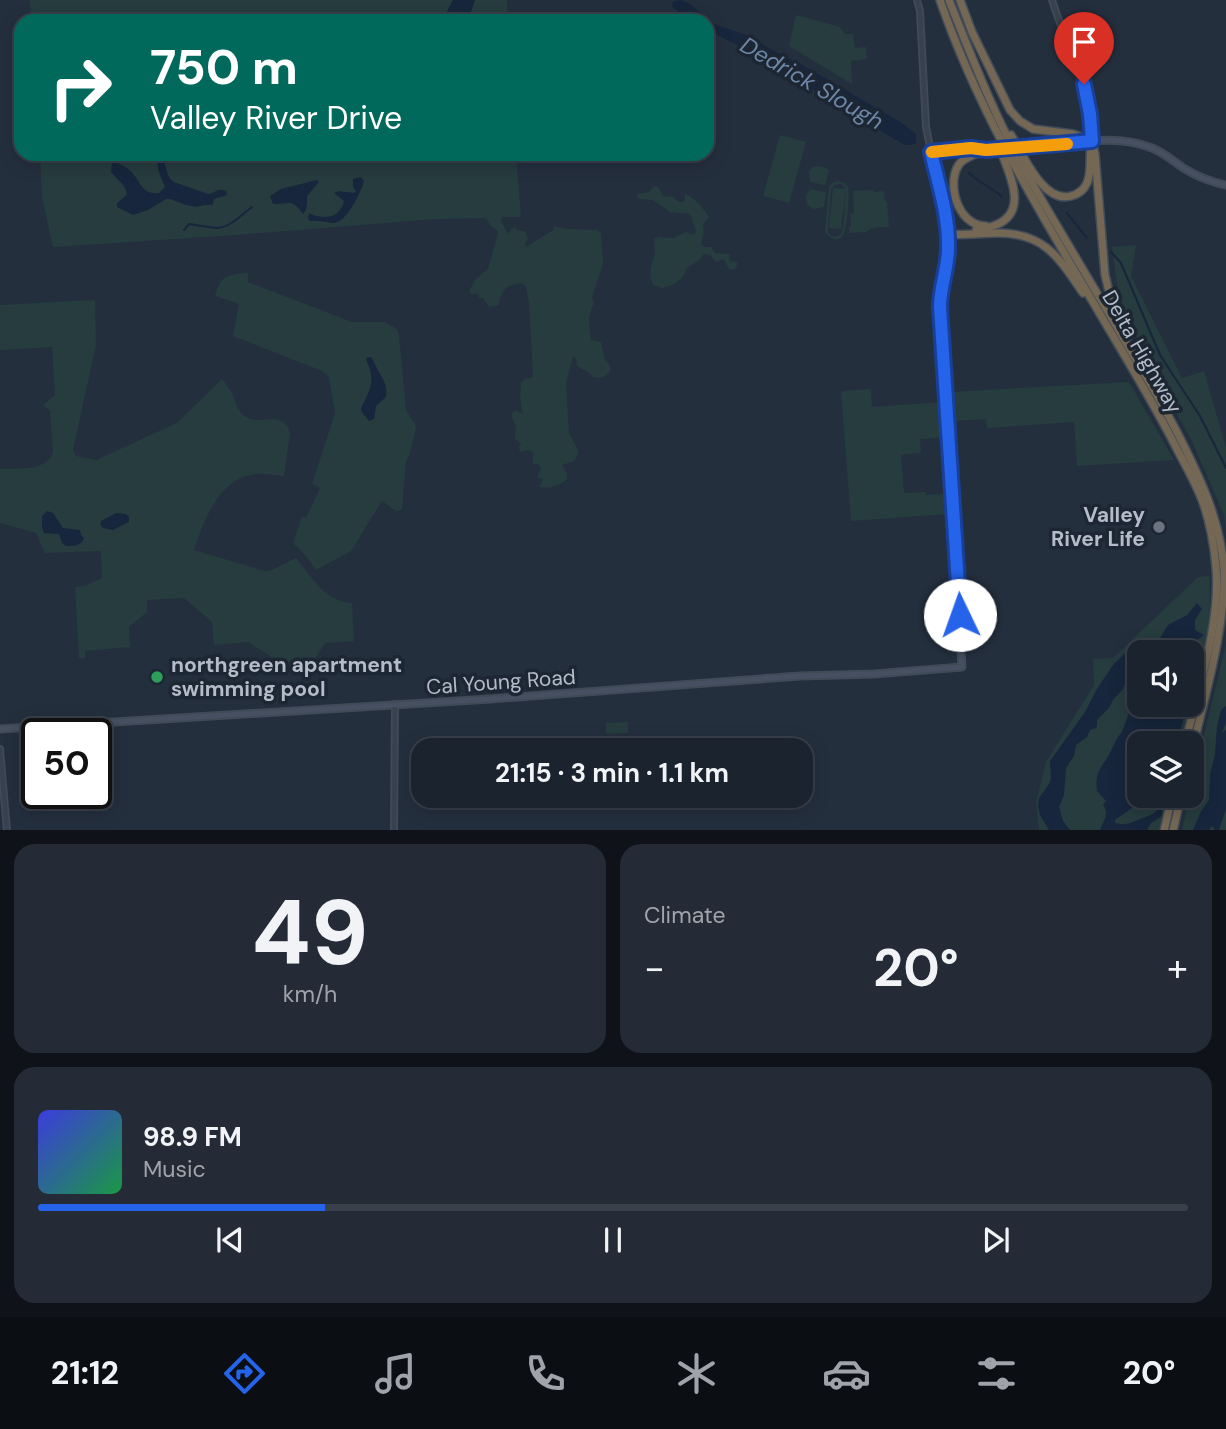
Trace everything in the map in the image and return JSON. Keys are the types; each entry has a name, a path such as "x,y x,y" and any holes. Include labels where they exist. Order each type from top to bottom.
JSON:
{"highway":[{"name":"Delta Highway","path":"940,0 981,102 1017,173 1171,436 1207,515 1217,582 1215,615 1188,731"},
{"name":"Delta Highway","path":"950,0 1002,127 1159,397 1207,493 1224,567 1224,600 1197,731"},
{"path":"960,0 972,32 1010,110 1020,121 1033,129 1073,134 1092,141"},
{"path":"981,79 1038,180 1054,195 1070,197 1087,185 1092,141"},
{"path":"948,234 982,230 1001,223 1014,208 1015,197 1006,165 981,102"},
{"path":"1092,141 1107,286 1128,338 1159,397"},
{"path":"986,150 962,161 954,185 957,206 964,217 973,224 990,227"},
{"path":"948,234 1016,234 1041,243 1067,270 1110,331"},
{"path":"1164,830 1169,808"},
{"path":"1173,830 1178,808"}],"main road":[{"path":"948,234 931,152 1118,141 1157,150 1193,174 1226,185"},
{"name":"Cal Young Road","path":"0,729 962,667 940,307 948,255 948,234"}],"street":[{"path":"917,0 920,11 926,127 931,152"},
{"path":"1052,0 1086,91 1092,141"},
{"path":"394,830 395,704"},
{"path":"0,749 7,830"}],"green space":[{"path":"30,0 507,0 508,14 31,14"},
{"path":"796,15 840,27 845,34 853,34 855,48 866,47 867,59 851,61 852,84 789,46"},
{"path":"780,135 806,142 789,203 763,196"},
{"path":"40,161 517,161 521,217 502,217 501,222 507,233 514,227 518,231 525,231 528,239 526,247 553,230 554,226 597,230 601,233 603,264 592,297 594,303 589,326 591,340 601,342 610,372 602,378 593,377 577,366 573,357 566,383 569,433 578,455 574,461 562,465 567,479 547,488 539,487 543,479 537,477 541,468 538,464 533,464 533,452 520,452 521,443 515,439 516,426 512,413 516,410 523,414 521,383 533,377 526,287 522,283 508,287 501,295 499,305 489,307 483,298 479,298 479,294 471,294 469,291 476,279 488,269 498,233 486,218 436,219 53,247 42,197"},
{"path":"816,166 829,170 825,185 810,182 809,172"},
{"path":"832,183 845,183 849,191 844,232 838,239 830,237 825,231 829,187","holes":["841,184 846,189 833,188 829,228 841,229 846,190 843,230 840,235 834,237 829,234 828,229 831,189 835,185"]},
{"path":"654,186 658,187 663,196 671,196 684,202 685,194 699,204 709,217 703,224 701,244 711,247 715,253 730,254 729,261 737,262 735,270 729,269 724,259 716,262 710,255 704,254 672,285 663,288 653,285 650,276 655,252 654,239 673,238 686,232 694,235 696,231 690,214 670,212 653,200 637,197 638,194 649,192"},
{"path":"810,189 826,192 824,207 814,209 807,205 806,196"},
{"path":"853,191 884,191 889,227 849,233 850,214 854,213"},
{"path":"1136,245 1131,276 1182,378 1204,371 1226,448 1226,529 1224,515 1192,441 1152,371 1118,293 1112,247"},
{"path":"248,273 248,282 352,322 384,322 397,329 399,335 406,410 416,428 406,461 402,509 396,511 382,501 351,551 316,570 293,543 302,517 306,518 320,488 312,484 335,413 329,377 322,371 233,336 239,304 215,296 226,277"},
{"path":"95,300 96,345 73,450 76,456 96,460 177,423 222,379 243,415 252,419 277,420 287,426 290,433 284,476 255,474 242,477 232,484 208,514 194,550 265,571 296,558 327,593 342,602 352,603 354,641 325,643 303,677 248,642 214,645 212,622 184,598 147,600 147,612 129,627 130,647 85,651 85,658 79,658 75,587 85,586 102,578 101,551 45,553 36,533 0,523 0,469 31,468 50,458 53,452 50,411 43,405 55,395 52,347 0,350 0,305"},
{"path":"1129,382 1174,460 1077,466 1074,422 987,428 986,419 953,421 951,392"},
{"path":"871,389 872,407 940,402 941,437 920,439 921,453 901,455 904,493 945,494 947,514 851,521 841,391"},
{"path":"1209,576 1209,627 1204,649 1204,640 1132,640 1198,577"},
{"path":"1226,644 1226,830 1182,830 1187,808 1204,808 1204,735"},
{"path":"1127,645 1127,717 1188,717 1184,731 1127,731 1127,808 1165,808 1160,830 1039,830 1036,803 1046,762 1094,685 1093,659 1113,658"},
{"path":"628,722 628,733 606,734 606,723"}],"water":[{"path":"453,0 475,0 469,14 446,14"},
{"name":"Dedrick Slough","path":"682,0 702,14 682,14 673,8 674,1"},
{"name":"Dedrick Slough","path":"714,24 749,36 902,123 916,134 916,144 905,145 714,34"},
{"path":"118,161 126,167 144,189 152,193 159,193 165,187 158,169 158,161 164,161 168,175 174,182 208,194 223,190 227,195 214,199 213,205 196,207 166,199 133,215 117,207 117,203 127,195 123,185 111,172 112,162"},
{"path":"361,177 364,181 360,192 344,218 334,223 308,219 309,213 320,217 335,215 344,201 334,193 354,193 356,191 353,179"},
{"path":"317,180 319,182 307,196 303,214 293,204 273,204 270,196 281,189"},
{"path":"371,357 386,387 386,397 376,406 374,419 369,421 361,408 371,384 366,358"},
{"path":"47,511 53,513 63,528 80,530 84,538 81,543 66,546 59,534 44,533 42,516"},
{"path":"116,513 126,514 129,522 113,530 103,528 101,521"},
{"path":"1197,603 1202,609 1195,620 1195,630 1204,635 1196,640 1157,640 1168,625 1187,615"},
{"path":"1127,652 1127,677 1123,689 1097,720 1096,728 1090,730 1087,737 1076,745 1074,756 1066,768 1064,795 1059,807 1063,821 1070,830 1049,830 1038,806 1039,798 1051,778 1050,761 1085,712 1113,665"},
{"path":"1226,706 1226,722 1222,733 1226,730 1226,809 1219,830 1212,826 1209,830 1193,830 1209,800 1210,775 1221,710"},
{"path":"1127,717 1184,717 1180,731 1127,731 1127,808 1132,808 1115,820 1115,823 1129,823 1163,808 1162,816 1151,823 1147,830 1100,830 1106,814 1103,805 1106,801 1097,791 1097,777"}],"waterway":[{"name":"Dedrick Slough","path":"969,173 1002,197"},
{"name":"Dedrick Slough","path":"184,230 189,224 223,227 252,207"},
{"name":"Dedrick Slough","path":"1067,213 1087,238"},
{"name":"Dedrick Slough","path":"1111,252 1121,263 1160,355 1200,416 1226,468"}],"slow traffic":[{"path":"932,152 1067,144"}],"place":[{"name":"Valley River Life","path":"1159,527"},
{"name":"northgreen apartment swimming pool","path":"157,677"}],"route":[{"path":"960,615 940,307 948,255 948,234 931,152 1092,141 1084,84"}]}
